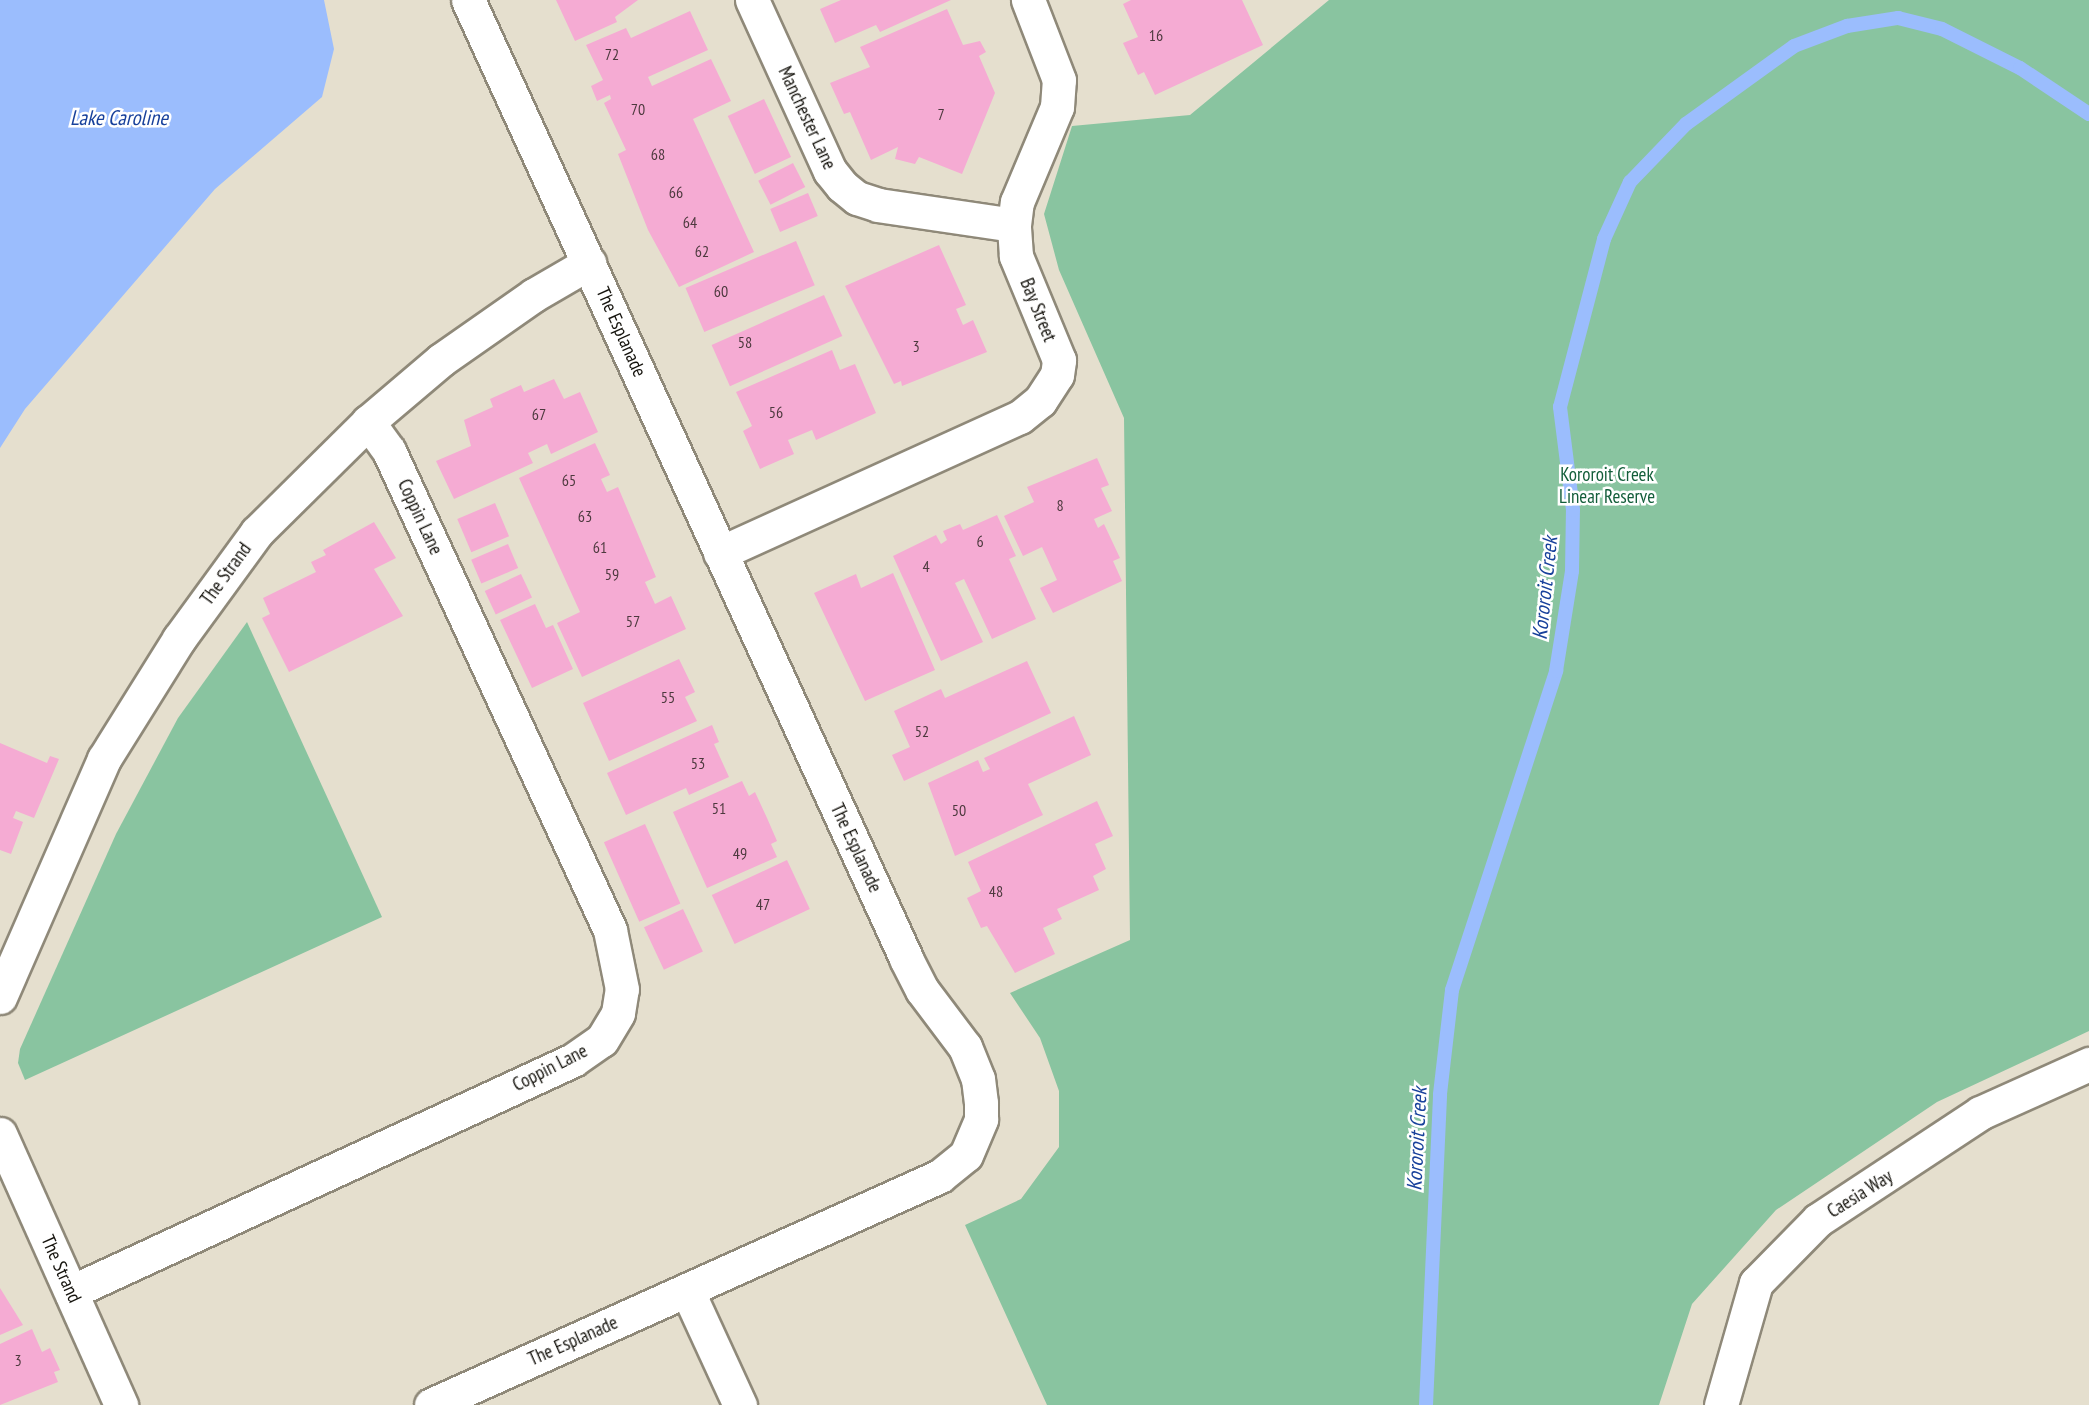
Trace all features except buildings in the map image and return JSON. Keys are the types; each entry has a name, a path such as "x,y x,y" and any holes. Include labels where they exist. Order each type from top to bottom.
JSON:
{"street":[{"name":"The Esplanade","path":"431,1405 940,1176 966,1155 981,1119 978,1079 965,1047 922,990 906,958 468,0"},
{"name":"Manchester Lane","path":"752,0 831,171 842,186 857,198 878,205 1014,225"},
{"name":"Bay Street","path":"720,552 1020,416 1040,401 1057,375 1059,360 1016,256 1014,225 1017,202 1057,107 1059,80 1028,0"},
{"name":"The Strand","path":"0,997 104,759 179,639 257,532 368,422 441,360 534,295 589,263"},
{"name":"Coppin Lane","path":"71,1292 573,1060 602,1040 618,1013 622,989 610,930 389,451 368,422"},
{"name":"Caesia Way","path":"1721,1405 1756,1283 1818,1220 1980,1113 2089,1064"},
{"name":"The Strand","path":"0,1134 121,1405"},
{"path":"687,1290 740,1405"}],"green space":[{"name":"Kororoit Creek Linear Reserve","path":"1329,0 2089,0 2089,1031 1937,1102 1776,1210 1692,1304 1659,1405 1047,1405 965,1225 1021,1199 1059,1147 1059,1091 1040,1038 1010,993 1130,940 1124,418 1059,270 1044,214 1072,126 1190,115"},
{"path":"247,622 382,917 25,1080 18,1063 20,1049 116,834 178,718"}],"water":[{"name":"Lake Caroline","path":"0,0 324,0 334,49 322,97 215,189 25,409 0,448"}],"waterway":[{"name":"Kororoit Creek","path":"1426,1405 1440,1094 1452,990 1556,671 1572,571 1573,510 1560,407 1604,239 1630,182 1686,124 1794,46 1847,26 1898,18 1942,29 2020,68 2089,114"}]}
